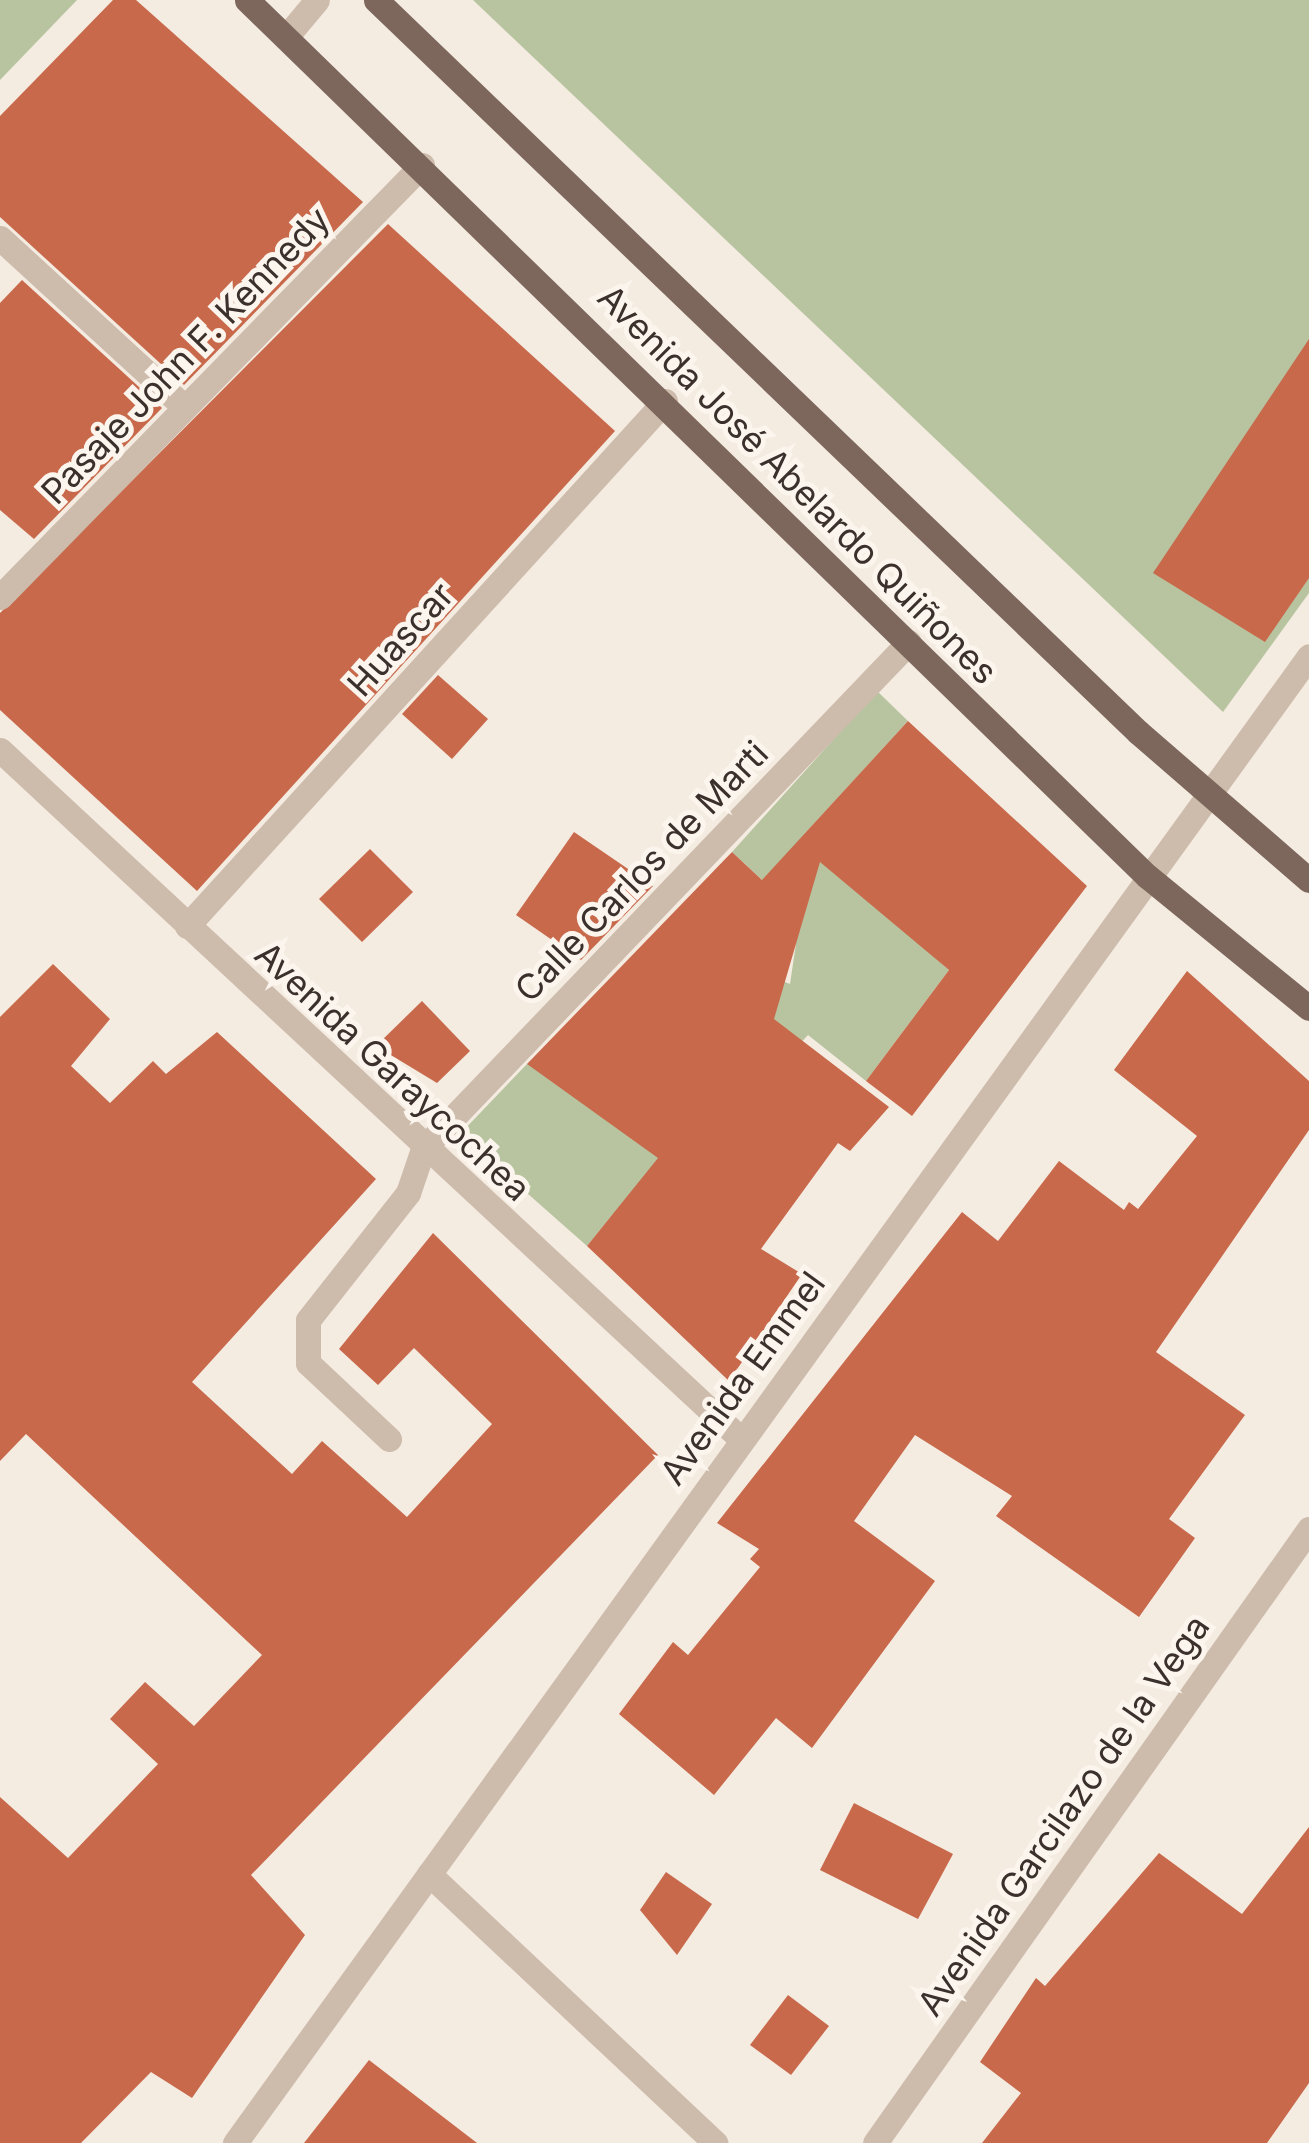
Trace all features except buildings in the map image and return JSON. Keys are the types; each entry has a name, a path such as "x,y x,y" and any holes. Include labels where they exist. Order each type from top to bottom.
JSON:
{"main road":[{"name":"Avenida José Abelardo Quiñones","path":"246,0 665,400 1146,876 1309,1008"},
{"name":"Avenida José Abelardo Quiñones","path":"376,0 1138,732 1210,789 1309,880"}],"street":[{"path":"286,36 317,0"},
{"name":"Pasaje John F. Kennedy","path":"0,597 181,404 422,165"},
{"path":"0,238 181,404"},
{"name":"Huascar","path":"187,926 665,400"},
{"name":"Calle Carlos de Marti","path":"423,1149 909,642"},
{"name":"Avenida Emmel","path":"235,2143 1146,876 1309,656"},
{"name":"Avenida Garaycochea","path":"0,750 423,1149 742,1439"},
{"path":"389,1439 308,1363 304,1331 408,1193 423,1149"},
{"name":"Avenida Garcilazo de la Vega","path":"875,2143 1300,1559 1309,1529"},
{"path":"429,1874 715,2143"}],"green space":[{"path":"0,0 77,0 0,80"},
{"path":"473,0 1309,0 1309,593 1223,712"},
{"path":"877,691 908,721 799,840 949,970 866,1081 808,1035 629,1230 613,1214 587,1246 460,1134 527,1064 756,971 790,984 797,937 775,892 732,852"}]}
